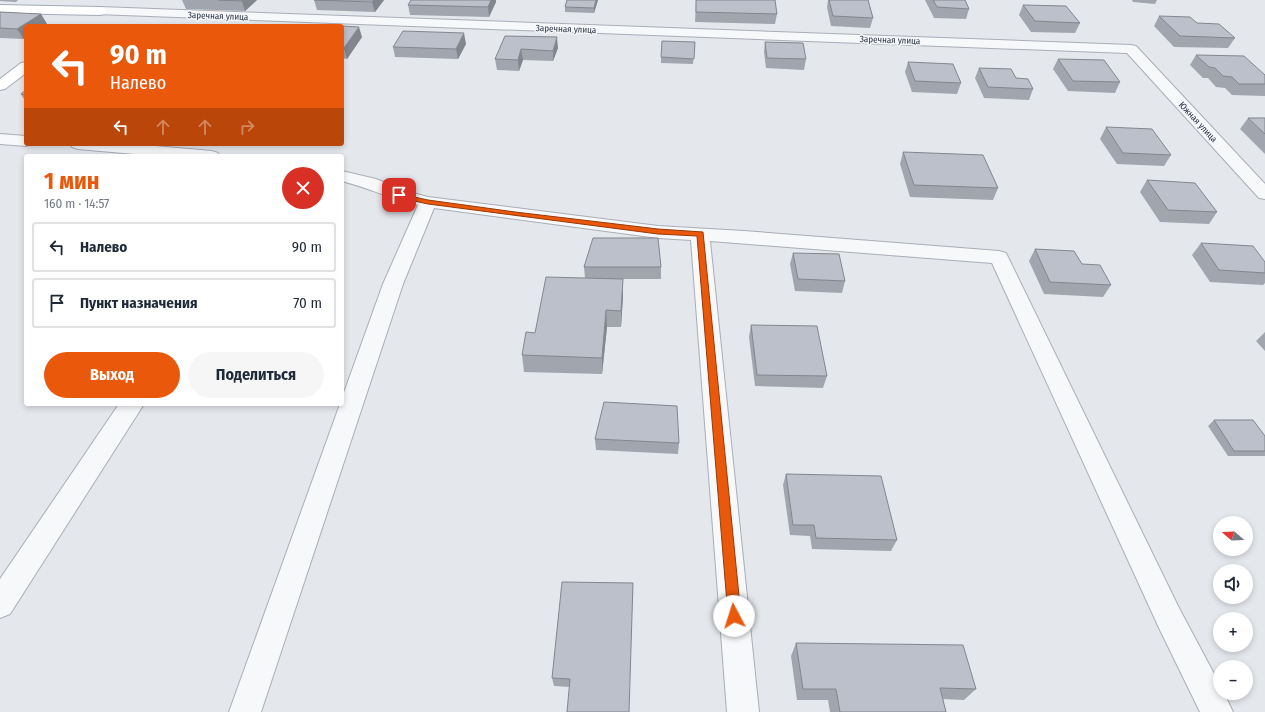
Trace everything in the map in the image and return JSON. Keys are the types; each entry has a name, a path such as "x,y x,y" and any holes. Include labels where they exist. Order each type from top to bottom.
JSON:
{"main road":[{"name":"Заречная улица","path":"0,9 100,11"},
{"path":"85,22 100,11"},
{"path":"0,86 24,68"}],"street":[{"name":"Заречная улица","path":"100,11 1132,49"},
{"name":"Южная улица","path":"1132,49 1265,194"},
{"path":"0,139 24,141"},
{"path":"100,146 190,154"},
{"path":"344,176 370,183 399,195 428,202 658,232 999,257 1169,618 1217,712"},
{"path":"245,712 393,284 428,202"},
{"path":"700,234 743,712"},
{"path":"0,604 131,406"}],"building":[{"path":"218,0 242,0 242,1"},
{"path":"314,0 374,0 372,2"},
{"path":"411,0 491,0 488,7 408,5"},
{"path":"567,0 596,0 594,8 565,7"},
{"path":"696,0 775,0 777,14 696,12"},
{"path":"829,0 868,0 873,18 833,16"},
{"path":"933,0 965,0 969,9 937,7"},
{"path":"1023,5 1066,6 1080,23 1035,21"},
{"path":"0,12 41,14 17,29 0,28"},
{"path":"1159,16 1190,17 1197,23 1219,24 1235,38 1180,36"},
{"path":"344,26 359,27 344,48"},
{"path":"403,31 464,33 456,49 393,47"},
{"path":"505,36 557,37 553,51 521,49 518,60 495,59"},
{"path":"662,41 695,42 694,59 661,57"},
{"path":"765,42 803,43 806,59 767,58"},
{"path":"1196,55 1244,56 1265,75 1265,84 1239,84 1232,77 1223,76 1215,68 1209,67"},
{"path":"1058,59 1104,60 1120,82 1073,81"},
{"path":"908,62 953,64 961,83 915,81"},
{"path":"979,68 1011,69 1016,78 1028,79 1033,89 988,87"},
{"path":"1248,118 1265,118 1265,134"},
{"path":"1106,127 1152,129 1171,155 1123,153"},
{"path":"903,152 983,155 998,188 914,185"},
{"path":"1147,180 1195,183 1217,212 1168,210"},
{"path":"593,238 658,238 661,267 584,267"},
{"path":"1201,243 1253,246 1265,262 1265,273 1219,270"},
{"path":"1035,249 1074,251 1082,264 1100,265 1111,285 1050,282"},
{"path":"793,253 839,254 845,281 798,279"},
{"path":"546,277 623,279 621,311 606,310 602,358 522,355 526,332 535,333"},
{"path":"751,325 817,326 827,376 757,375"},
{"path":"604,402 677,406 679,443 595,439"},
{"path":"1214,420 1253,420 1265,436 1265,451 1234,451"},
{"path":"786,474 881,476 897,540 816,538 814,525 793,525"},
{"path":"562,582 633,583 629,712 567,712 570,679 552,678"},
{"path":"796,643 963,645 976,689 940,688 946,712 840,712 836,689 803,689"}],"route":[{"path":"399,195 428,202 515,214 658,232 700,234 734,616"}]}
